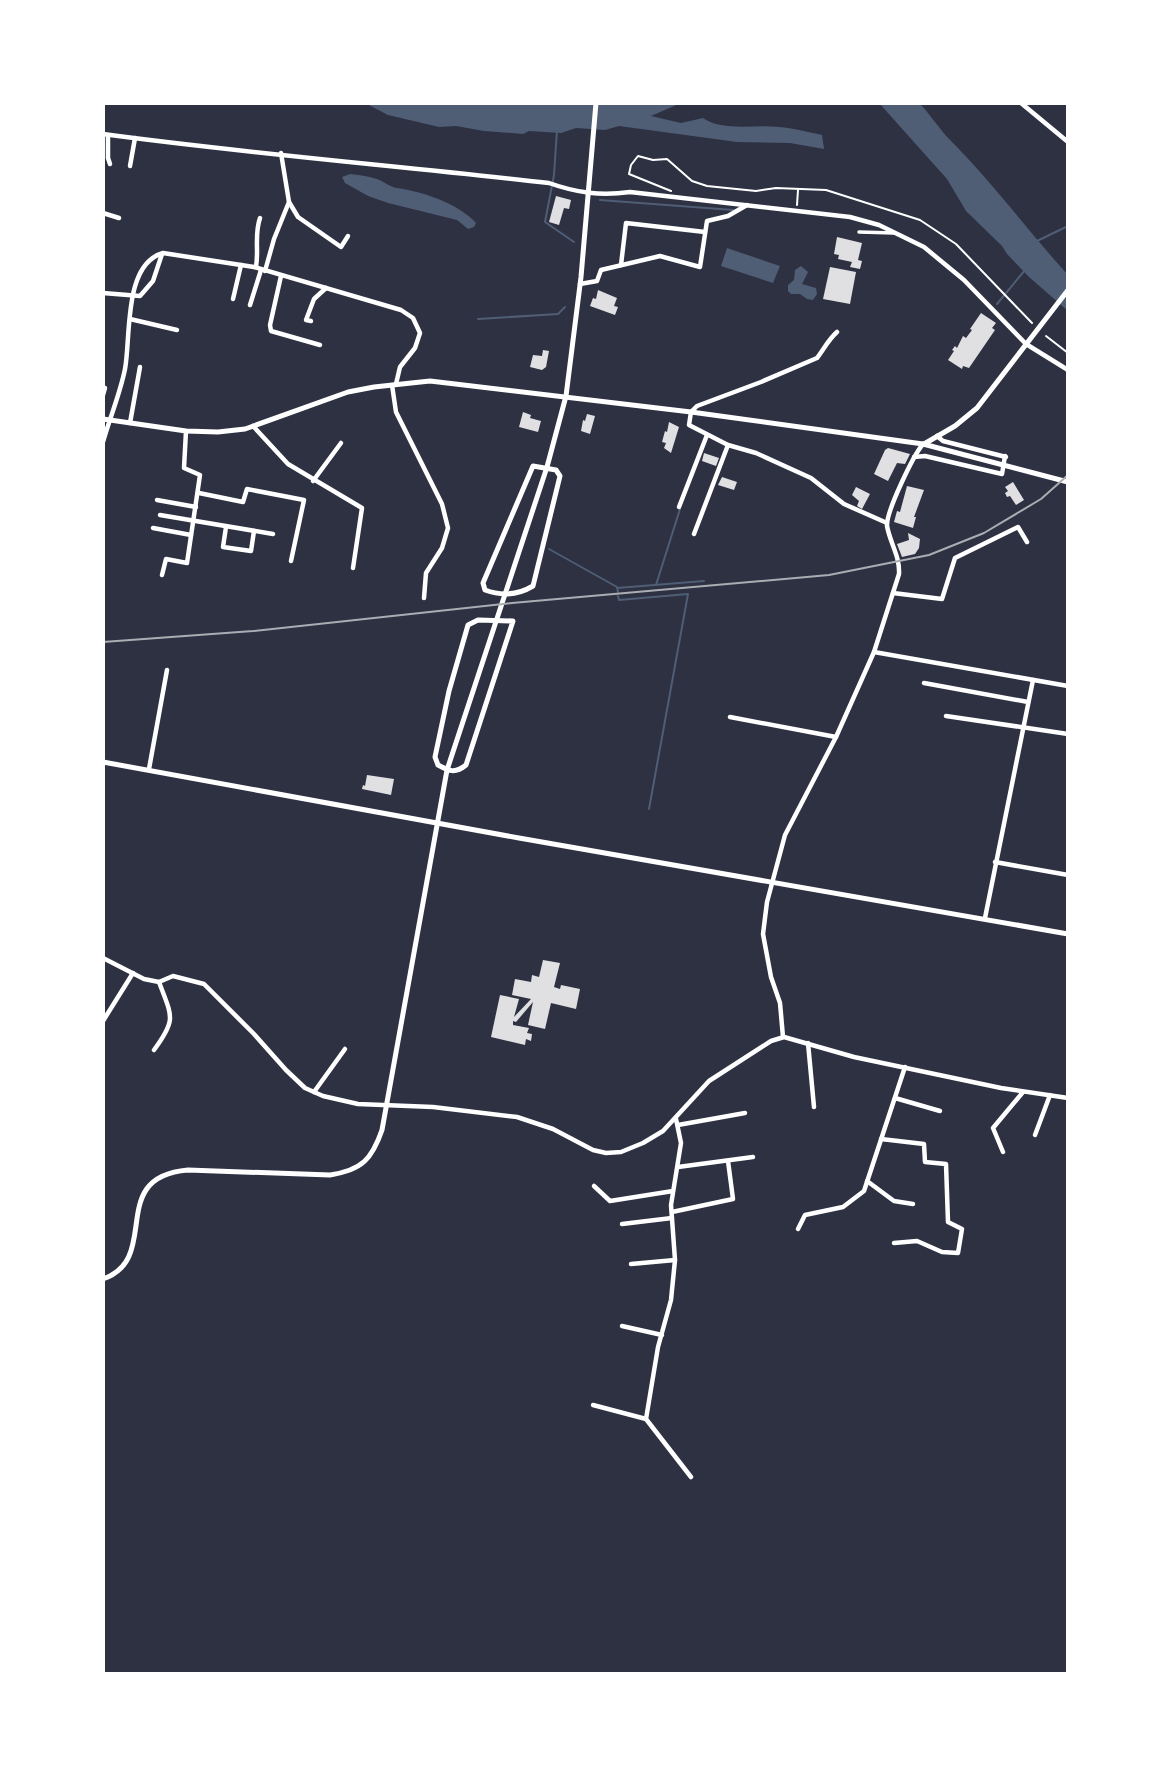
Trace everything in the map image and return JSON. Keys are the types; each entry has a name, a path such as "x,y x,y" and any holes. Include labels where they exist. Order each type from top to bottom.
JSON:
{"street":[{"path":"103,1279 125,1265 131,1254 140,1202 146,1189 171,1172 188,1170 330,1175 344,1173 369,1159 376,1148 387,1104 448,768 546,470 566,396 580,284 596,103"},
{"path":"1021,103 1068,142"},
{"path":"110,164 106,135 549,183 589,194 630,192 850,217 879,225 925,247 964,279 1026,344 1068,370"},
{"path":"130,166 135,138"},
{"path":"281,153 289,201 298,217 341,247 348,236"},
{"path":"250,305 289,201"},
{"path":"580,284 597,281 601,270 660,256 700,267 707,221 728,216 748,204"},
{"path":"103,214 119,218"},
{"path":"260,218 255,242 261,270"},
{"path":"621,265 626,223 705,232"},
{"path":"859,232 896,234"},
{"path":"103,293 141,296 153,281 163,253"},
{"path":"103,442 106,420 125,369 132,297 154,255 163,253 241,265 327,287 401,310 413,318 419,327 419,339 400,367 394,385 396,412 442,504 448,528 442,548 426,573 424,598"},
{"path":"233,299 241,265"},
{"path":"281,276 271,331 320,345"},
{"path":"311,321 306,320 314,299 327,287"},
{"path":"783,1037 780,1003 771,977 764,934 767,902 785,835 836,737 874,652 894,593 900,562 887,523 914,457 923,444 962,422 977,408 1068,290"},
{"path":"130,319 177,330"},
{"path":"837,331 817,358 697,406 691,412 689,425 728,445 756,453 811,478 844,504 887,523"},
{"path":"130,423 140,367"},
{"path":"106,420 186,431 218,432 253,426 348,392 430,381 566,396 923,444 1068,482"},
{"path":"103,395 104,388"},
{"path":"253,426 288,464 362,509 353,568"},
{"path":"162,575 166,559 187,563 199,494 200,475 184,468 186,431"},
{"path":"679,507 706,435"},
{"path":"914,457 925,456 1002,474 1006,457 943,441 937,436"},
{"path":"313,481 341,443"},
{"path":"694,534 728,445"},
{"path":"533,466 546,470 556,470 560,476 533,586 524,592 512,594 495,594 485,590 483,583 533,466"},
{"path":"199,494 243,502 247,489 304,500 291,561"},
{"path":"157,500 196,507"},
{"path":"160,515 273,534"},
{"path":"226,527 223,547 251,551 254,531"},
{"path":"894,593 942,600 955,558 1018,527 1027,542"},
{"path":"153,528 191,535"},
{"path":"478,621 513,621 466,765 459,771 448,768 438,765 435,757 449,691 468,625 478,621"},
{"path":"874,652 1068,686"},
{"path":"149,769 167,670"},
{"path":"985,918 1033,680"},
{"path":"924,683 1028,702"},
{"path":"946,716 1068,734"},
{"path":"730,717 836,737"},
{"path":"103,762 1068,934"},
{"path":"995,862 1068,875"},
{"path":"103,958 133,974 159,982 173,976 204,984 286,1070 305,1088 314,1092 344,1102 433,1107 517,1117 553,1129 593,1150 607,1153 621,1152 643,1143 677,1122 709,1081 771,1041 783,1037 854,1057 1068,1098"},
{"path":"103,1021 133,974"},
{"path":"154,1050 169,1029 171,1015 159,982"},
{"path":"808,1044 814,1107"},
{"path":"314,1092 345,1049"},
{"path":"798,1229 805,1215 843,1207 864,1191 905,1067"},
{"path":"1003,1152 993,1128 1024,1091"},
{"path":"1035,1135 1050,1096"},
{"path":"895,1098 940,1111"},
{"path":"677,1122 746,1113"},
{"path":"646,1419 671,1300 675,1260 673,1191 681,1143 677,1122"},
{"path":"881,1139 925,1144 925,1162 946,1164 948,1223 962,1229 957,1253 942,1252 917,1241 894,1243"},
{"path":"678,1167 753,1157"},
{"path":"622,1224 672,1215 733,1199 727,1161"},
{"path":"867,1181 894,1200 913,1204"},
{"path":"594,1186 610,1201 673,1191"},
{"path":"631,1264 675,1260"},
{"path":"622,1326 662,1335"},
{"path":"593,1405 646,1419 691,1477"}],"path":[{"path":"677,197 677,193 629,174 631,165 638,156 653,160 667,159 692,181 706,186 756,191 826,190 920,220 956,244 1033,324"},
{"path":"796,211 798,189"},
{"path":"1046,336 1068,353"}],"water":[{"path":"365,103 681,103 651,116 681,123 703,118 720,125 795,129 822,135 824,149 790,143 737,142 619,126 605,130 576,128 561,133 529,131 523,134 456,126 439,127 388,115"},
{"path":"879,103 919,103 1068,275 1068,311 1029,277 966,211 947,179"},
{"path":"350,174 377,179 394,187 440,200 460,210 476,223 468,229 457,220 368,196 345,183 342,177"},
{"path":"727,248 780,266 773,283 721,266"},
{"path":"801,266 808,272 802,284 816,288 817,294 813,300 788,291 788,285 794,280 795,270"}],"building":[{"path":"556,196 571,200 569,209 564,208 559,225 549,222"},
{"path":"837,237 862,243 858,260 862,261 860,269 850,267 852,262 838,259 839,255 834,254"},
{"path":"830,267 856,272 850,304 823,299"},
{"path":"598,290 617,298 615,315 590,306 593,298 596,299"},
{"path":"981,313 996,323 992,328 995,330 969,368 963,366 962,369 948,360 954,351 952,350 955,346 957,348 963,336 966,338"},
{"path":"543,350 549,351 546,367 542,370 530,367 533,355 542,356"},
{"path":"523,412 531,415 530,418 541,421 538,432 519,427"},
{"path":"587,414 595,416 590,434 581,431"},
{"path":"669,422 679,427 671,453 664,448 666,443 662,442"},
{"path":"888,448 910,454 905,464 897,463 888,481 874,474"},
{"path":"704,453 719,458 716,466 702,461"},
{"path":"722,477 737,482 734,490 718,485"},
{"path":"1013,482 1024,500 1016,505 1005,493 1008,491 1005,487"},
{"path":"907,486 924,490 913,528 894,522 897,511 900,512"},
{"path":"856,487 870,494 862,509 857,506 859,501 852,495"},
{"path":"908,533 920,539 919,548 915,554 902,557 897,544 909,540"},
{"path":"367,775 394,779 391,795 362,789"},
{"path":"543,960 560,963 554,987 560,989 561,985 580,989 576,1009 551,1003 545,1029 528,1025 533,1002 516,1022 513,1021 513,1025 529,1028 527,1033 532,1034 531,1041 526,1039 525,1045 491,1037 500,995 519,999 514,1017 531,999 512,995 515,979 531,982 532,975 539,977"}],"waterway":[{"path":"557,130 554,175 545,222 574,242"},
{"path":"600,200 733,210"},
{"path":"1037,241 1068,226"},
{"path":"997,304 1025,270"},
{"path":"478,319 558,314 565,307"},
{"path":"656,585 680,509"},
{"path":"549,549 617,587 618,592"},
{"path":"617,588 704,581"},
{"path":"618,596 619,600 688,594 649,809"}],"railway":[{"path":"103,642 253,631 512,603 829,575 929,555 984,533 1041,499 1068,475"}]}
